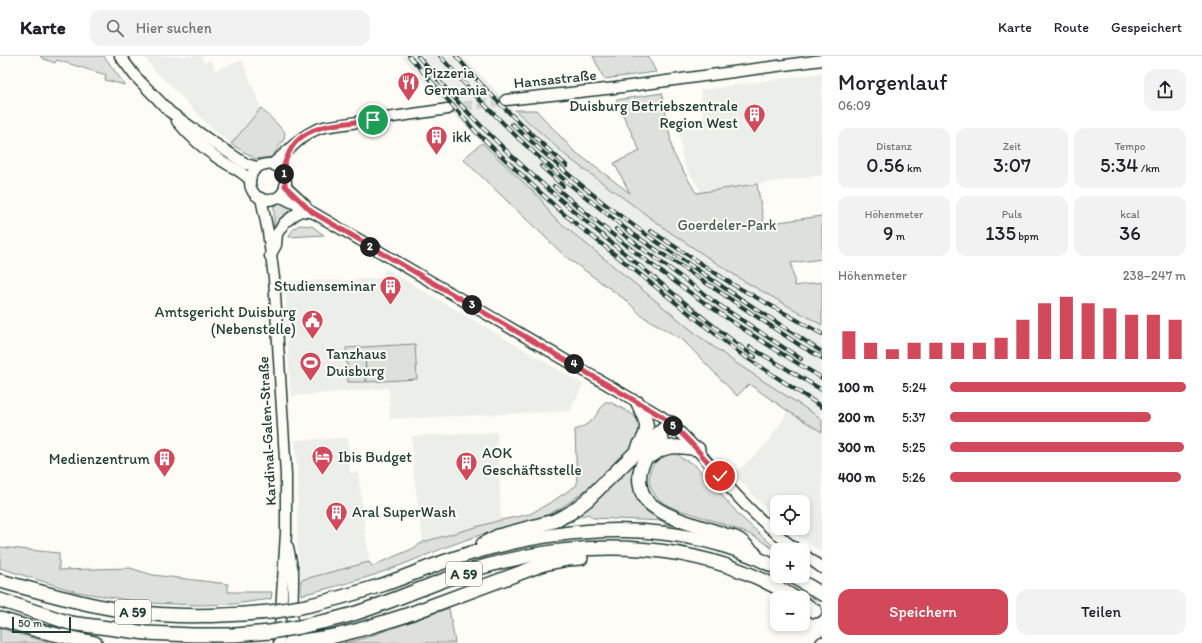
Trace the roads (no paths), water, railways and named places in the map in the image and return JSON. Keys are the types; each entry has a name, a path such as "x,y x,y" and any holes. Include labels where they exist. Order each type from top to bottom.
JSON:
{"highway":[{"path":"635,453 647,432 647,427 638,403"},
{"path":"466,554 498,536 554,521 570,513 587,500 662,429 671,424"},
{"path":"671,424 662,440 645,458 640,469 640,486 642,494 653,506 674,518 738,540 759,558"},
{"path":"640,477 650,459 662,449 672,446 698,449"},
{"name":"A 59","path":"0,581 74,601 108,608 171,616 213,616 301,608 350,595 466,554 514,541 572,532 608,530 667,534 724,546 759,558 770,564"},
{"name":"A 59","path":"0,600 70,623 146,633 193,635 270,632 300,627 350,615 485,566 521,557 584,548 634,549 674,553 710,561 755,577 782,591"},
{"path":"318,643 335,636 404,616 544,564 568,559 601,557 634,549"},
{"path":"804,583 822,594"},
{"path":"810,608 815,611"},
{"path":"0,619 40,631 94,643"},
{"path":"291,643 335,636"}],"main road":[{"path":"120,56 135,76 170,112 190,137 250,180"},
{"name":"Hansastraße","path":"506,100 615,88 822,60"},
{"path":"272,164 308,133 324,127 448,108"},
{"path":"170,112 246,164 257,167 272,164 278,167 285,175 285,186 284,190 275,198"},
{"path":"282,171 294,144"},
{"path":"257,167 251,175 250,180 253,191 261,198 283,198 312,212 549,349 661,416 698,449 740,499 789,543"},
{"path":"285,186 312,212"},
{"name":"Kardinal-Galen-Straße","path":"261,198 268,232 274,278 285,451 286,533 279,643"},
{"name":"Kardinal-Galen-Straße","path":"268,232 275,198"},
{"name":"Kardinal-Galen-Straße","path":"270,256 276,245 276,234 284,223 301,211 312,212"},
{"name":"Kardinal-Galen-Straße","path":"286,533 293,571 291,643"},
{"path":"810,559 822,568"}],"tunnel":[{"path":"448,109 506,100"}],"railway":[{"path":"409,56 476,132 565,215 738,352 822,407"},
{"path":"418,56 469,114 552,193 697,313 755,357"},
{"path":"440,56 472,92 520,140 568,183 626,229 801,346 822,358"},
{"path":"456,56 510,113 567,166"},
{"path":"512,124 575,180 639,230 822,352"},
{"path":"541,166 563,186"},
{"path":"554,186 585,213 650,264 717,312 822,378"},
{"path":"616,229 719,305 801,359"},
{"path":"651,231 732,284 822,334"},
{"path":"750,347 822,390"}],"place":[{"name":"Pizzeria Germania","path":"408,102"},
{"name":"Duisburg Betriebszentrale Region West","path":"754,134"},
{"name":"ikk","path":"437,156"},
{"name":"Studienseminar","path":"391,306"},
{"name":"Amtsgericht Duisburg (Nebenstelle)","path":"312,340"},
{"name":"Tanzhaus Duisburg","path":"311,382"},
{"name":"Ibis Budget","path":"322,476"},
{"name":"Medienzentrum","path":"165,478"},
{"name":"AOK Geschäftsstelle","path":"466,482"},
{"name":"Aral SuperWash","path":"337,532"}],"park label":[{"name":"Goerdeler-Park","path":"727,225"}]}
